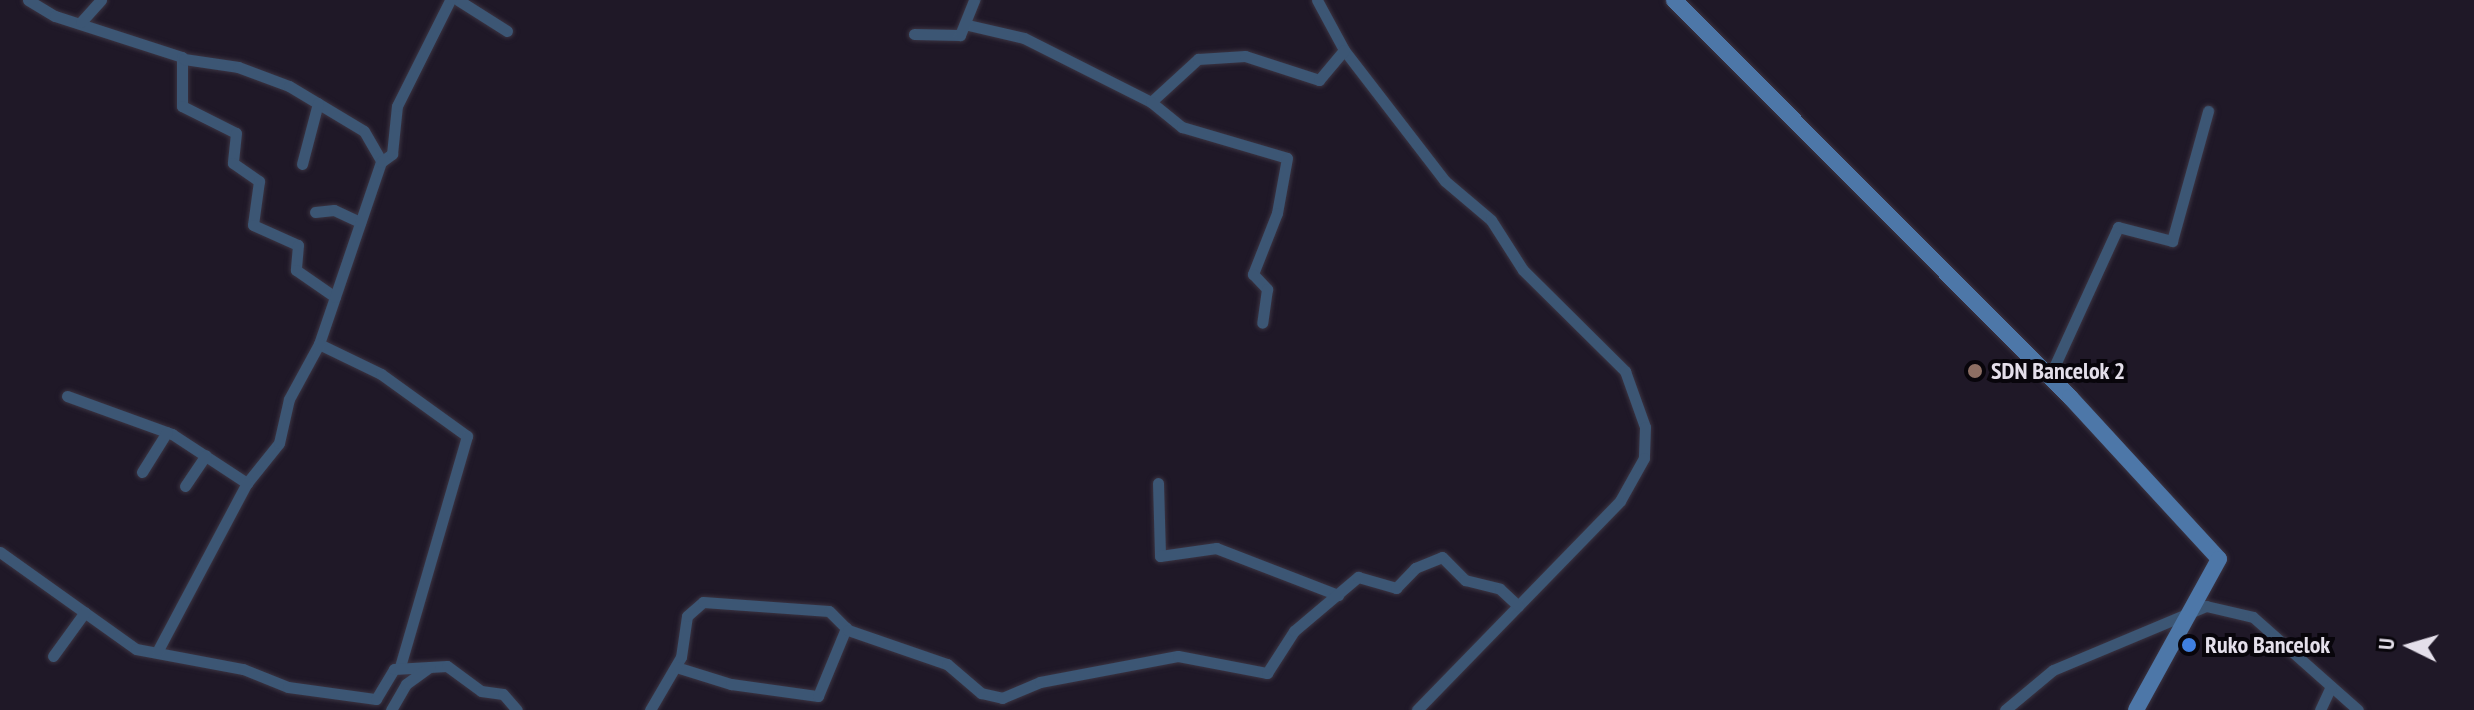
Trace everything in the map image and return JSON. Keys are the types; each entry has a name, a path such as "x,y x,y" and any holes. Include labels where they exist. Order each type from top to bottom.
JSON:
{"street":[{"path":"28,0 184,59 267,76 364,131 381,160"},
{"path":"81,22 101,0"},
{"path":"157,652 247,483 279,443 289,399 319,344 381,160 392,154 397,106 450,0"},
{"path":"458,0 507,31"},
{"path":"914,34 955,37 968,25 974,0"},
{"path":"1317,0 1342,52 1456,194 1491,220 1523,270 1625,371 1639,401 1645,444 1634,483 1513,602 1417,710"},
{"path":"1674,0 2049,378 2219,559 2136,710"},
{"path":"968,25 1024,38 1151,102 1182,127 1287,158 1277,213 1253,274 1267,289 1262,323"},
{"path":"1151,102 1187,65 1211,56 1245,56 1315,80 1342,52"},
{"path":"184,59 182,106 236,133 233,163 259,181 253,225 298,245 296,270 335,297"},
{"path":"302,164 318,103"},
{"path":"2049,378 2118,227 2172,241 2208,111"},
{"path":"315,212 334,210 360,222"},
{"path":"0,552 127,645 243,669 288,687 376,699 400,666 469,442 381,374 319,344"},
{"path":"67,396 167,432 247,483"},
{"path":"142,472 167,432"},
{"path":"185,486 206,455"},
{"path":"1158,483 1160,556 1216,548 1338,595"},
{"path":"650,710 676,667 687,616 703,602 817,608 846,628 947,664 981,693 1002,698 1040,682 1178,656 1267,673 1287,639 1361,576 1396,588 1415,568 1442,557 1465,580 1513,602"},
{"path":"2005,710 2053,670 2193,607 2222,606 2253,617 2358,710"},
{"path":"53,656 85,612"},
{"path":"676,667 731,684 818,696 846,628"},
{"path":"400,666 433,665 503,694 517,710"},
{"path":"391,710 406,684 433,665"},
{"path":"2320,710 2331,686"}],"place":[{"name":"SDN Bancelok 2","path":"1975,371"},
{"name":"Ruko Bancelok","path":"2189,645"}]}
